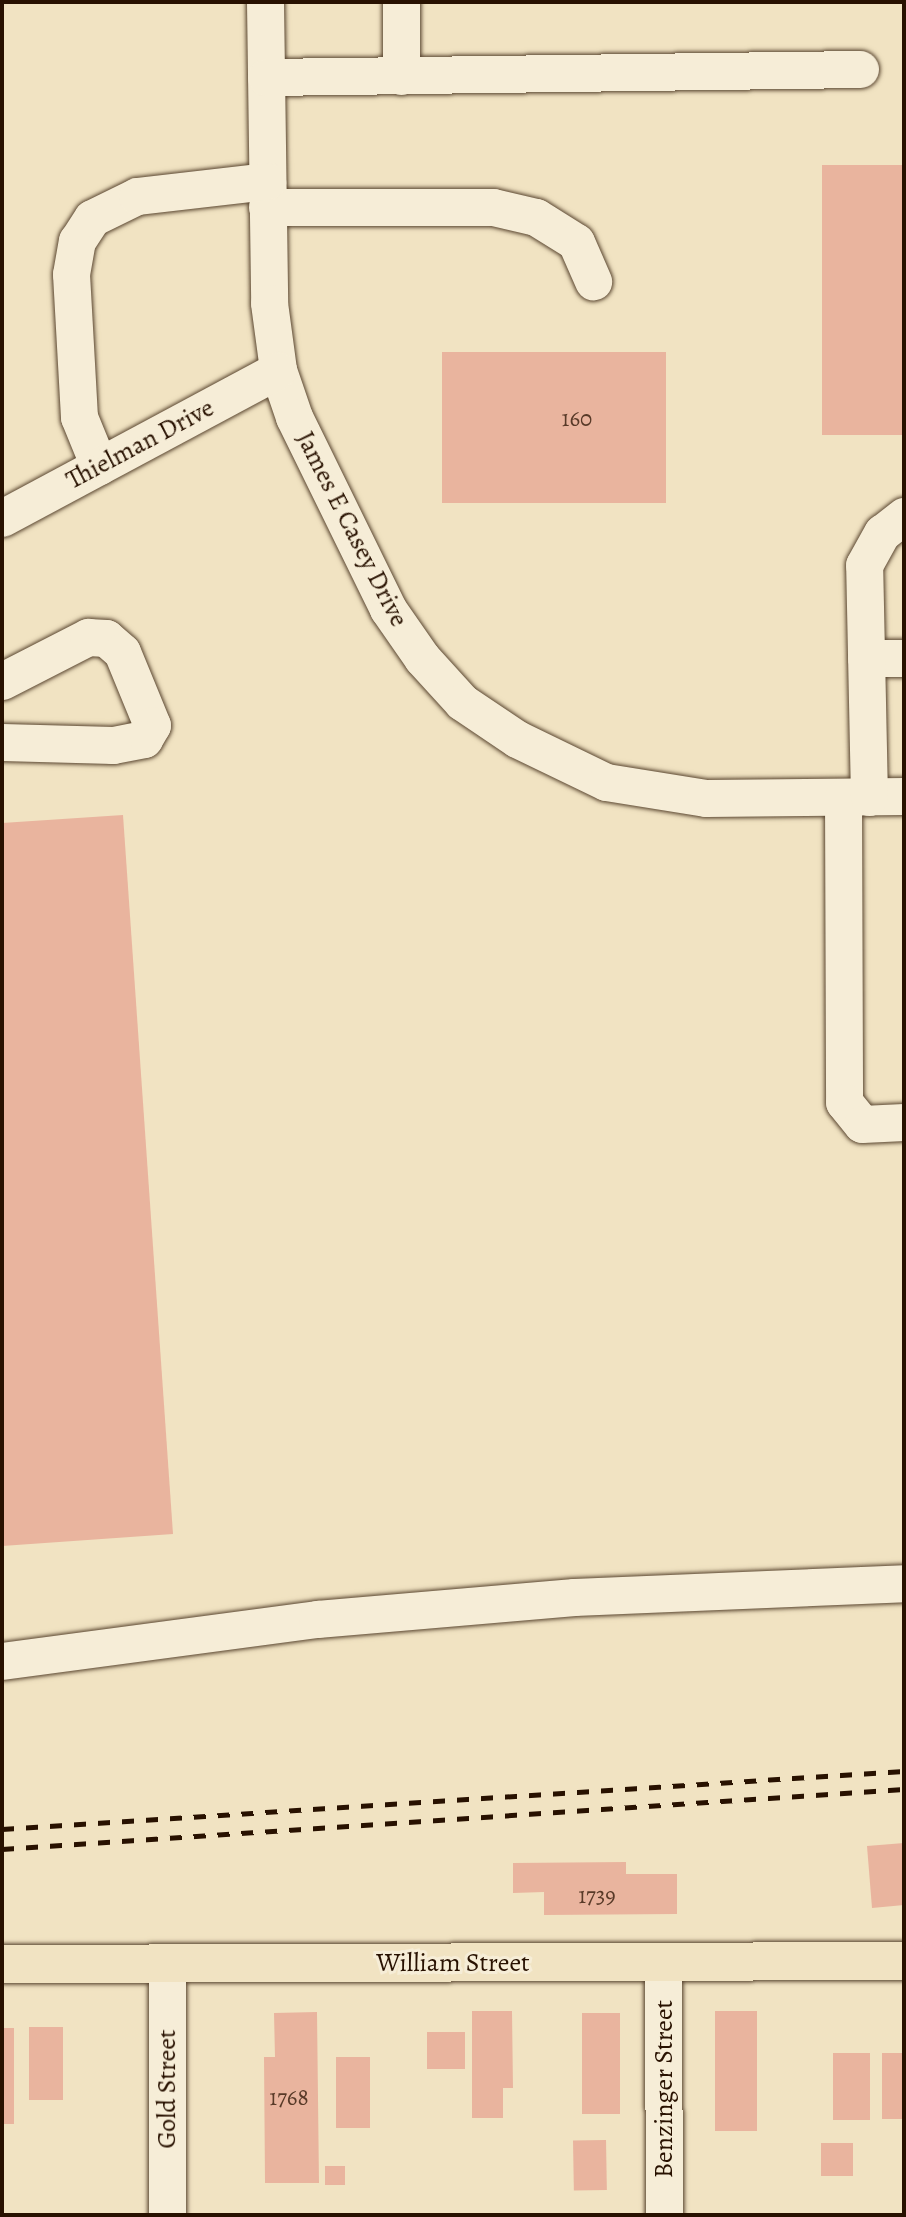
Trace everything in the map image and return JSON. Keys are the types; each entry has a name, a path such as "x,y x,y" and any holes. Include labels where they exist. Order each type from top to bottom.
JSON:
{"main road":[{"name":"William Street","path":"2,1964 904,1961"}],"street":[{"name":"James E Casey Drive","path":"265,2 269,303 278,370 294,417 388,608 462,702 517,739 606,782 706,799 872,796"},
{"path":"401,2 401,76"},
{"path":"266,77 860,69"},
{"path":"99,466 79,417 71,274 77,241 92,218 137,196 267,194 504,209 536,217 576,242 593,281"},
{"name":"Thielman Drive","path":"2,518 278,370"},
{"path":"904,516 882,533 864,565 872,796 844,1102 862,1124 904,1122"},
{"path":"2,681 88,637 106,638 122,652 152,724 144,739 113,745 2,742"},
{"path":"866,658 904,657"},
{"path":"2,1661 317,1619 574,1597 904,1583"},
{"name":"Benzinger Street","path":"663,1962 664,2215"},
{"name":"Gold Street","path":"167,1964 167,2215"}],"building":[{"path":"822,165 904,165 904,435 822,435"},
{"path":"442,352 666,352 666,503 442,503"},
{"path":"123,815 173,1534 2,1546 2,823"},
{"path":"904,1843 904,1905 872,1908 867,1846"},
{"path":"626,1862 626,1874 677,1874 677,1914 544,1915 544,1892 513,1893 513,1863"},
{"path":"472,2011 512,2011 513,2088 503,2088 503,2118 472,2118"},
{"path":"715,2011 757,2011 757,2131 715,2131"},
{"path":"317,2012 319,2183 265,2183 264,2057 275,2057 274,2013"},
{"path":"582,2013 620,2013 620,2114 582,2114"},
{"path":"29,2027 63,2027 63,2100 29,2100"},
{"path":"2,2028 14,2028 14,2124 2,2124"},
{"path":"427,2032 465,2032 465,2069 427,2069"},
{"path":"833,2053 870,2053 870,2120 833,2120"},
{"path":"882,2053 904,2053 904,2119 882,2119"},
{"path":"336,2057 370,2057 370,2128 336,2128"},
{"path":"606,2140 607,2190 574,2191 573,2141"},
{"path":"821,2143 853,2143 853,2176 821,2176"},
{"path":"325,2166 345,2166 345,2185 325,2185"}],"railway":[{"path":"2,1829 904,1771"},
{"path":"2,1849 904,1789"}]}
